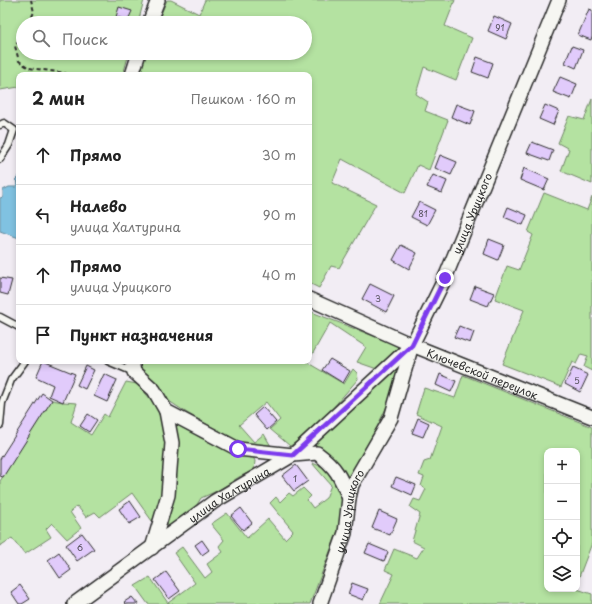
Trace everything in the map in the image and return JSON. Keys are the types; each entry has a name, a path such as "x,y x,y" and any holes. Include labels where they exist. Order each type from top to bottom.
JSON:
{"street":[{"path":"152,16 158,0"},
{"name":"улица Урицкого","path":"320,604 345,533 352,485 390,418 412,345 445,278 559,0"},
{"path":"133,72 136,60"},
{"name":"Ключевской переулок","path":"312,299 412,345 592,417"},
{"name":"улица Халтурина","path":"74,604 215,501 293,455 412,345"},
{"path":"133,366 154,390 166,410 172,443 168,495 152,548"},
{"path":"166,410 238,449 293,455 317,453 330,463 340,476 349,498"}],"lane":[{"path":"0,125 4,123 14,130 9,145 0,160"},
{"path":"0,317 16,325"},
{"path":"0,425 2,403 11,380 23,364"},
{"path":"123,364 133,366"}],"path":[{"path":"32,0 34,12 32,16"},
{"path":"19,60 29,68 58,72"}],"green space":[{"path":"0,0 144,0 140,16 16,16 16,60 127,60 124,72 16,72 16,87 0,90"},
{"path":"167,0 171,0 199,14 205,0 455,0 445,26 472,38 456,80 424,67 416,94 428,102 425,111 448,120 429,170 418,165 405,193 342,159 332,183 376,204 339,268 331,266 319,288 312,284 312,72 141,72 144,60 312,60 312,16 160,16"},
{"path":"592,99 592,184 561,171 569,149 558,143 569,116 584,120"},
{"path":"544,193 587,210 592,197 592,371 584,367 588,356 581,354 576,364 572,362 561,387 502,364 524,310 495,299 507,266 519,270 533,235 528,232"},
{"path":"312,312 399,346 377,369 357,362 366,347 330,323 312,355"},
{"path":"403,361 388,404 347,481 306,449"},
{"path":"138,364 310,364 344,384 353,369 357,373 358,379 307,435 290,446 270,429 280,420 266,402 239,425 254,442 264,434 272,448 246,446 187,413 169,401 140,369"},
{"path":"463,375 592,427 592,543 580,574 580,448 544,448 544,592 580,592 580,590 592,594 592,604 380,604 394,574 385,570 394,549 417,558 424,547 412,541 420,514 410,507 414,499 420,501 426,489 421,486 424,477 419,475 424,462 430,460 442,426 416,414 424,388 455,398"},
{"path":"126,382 137,384 145,392 159,411 164,425 164,486 157,511 152,521 132,493 100,517 95,512 86,517 77,506 70,512 81,528 67,539 52,523 46,529 51,537 25,554 12,538 0,546 0,481 52,400 77,403 71,422 91,435 104,414 108,417"},
{"path":"173,420 201,438 252,455 255,461 254,470 239,477 219,490 201,498 195,508 170,530 167,524 173,496 178,453"},
{"path":"312,463 326,468 333,476 342,502 342,517 310,604 148,604 135,586 150,577 168,603 195,583 174,553 182,547 205,578 212,572 207,564 223,552 219,546 224,540 211,524 227,513 247,538 268,519 285,539 293,531 270,503 276,497 280,502 289,493 293,496 303,488 311,496 307,500 313,508 326,498 331,485"}],"water":[{"path":"9,187 16,187 16,237 0,231 0,198 3,197 3,190"}],"building":[{"path":"119,7 132,11 130,16 116,16"},
{"path":"589,9 592,10 591,40 578,35"},
{"path":"494,16 512,24 506,39 488,31"},
{"path":"572,46 583,50 576,68 565,63"},
{"path":"477,57 493,63 488,78 472,72"},
{"path":"560,77 577,84 571,99 553,92"},
{"path":"456,104 475,111 470,125 451,117"},
{"path":"545,105 559,111 553,125 539,119"},
{"path":"532,142 553,150 549,161 527,153"},
{"path":"440,155 457,162 451,175 435,168"},
{"path":"524,168 549,179 544,190 520,180"},
{"path":"433,175 447,181 442,193 427,187"},
{"path":"419,202 435,210 427,225 411,217"},
{"path":"508,207 527,215 523,225 504,217"},
{"path":"489,239 504,245 498,260 484,254"},
{"path":"401,245 417,253 409,269 393,260"},
{"path":"0,278 12,280 8,295 0,293"},
{"path":"370,284 394,296 386,312 362,299"},
{"path":"475,286 494,293 488,306 470,299"},
{"path":"459,326 474,332 470,343 454,337"},
{"path":"330,359 350,371 343,383 322,370"},
{"path":"42,364 50,364 75,374 63,402 49,396 53,385 36,377"},
{"path":"86,366 94,370 85,389 77,385"},
{"path":"573,368 588,375 580,392 565,384"},
{"path":"104,374 117,380 107,402 94,396"},
{"path":"440,374 456,381 451,392 436,385"},
{"path":"42,393 52,400 3,477 0,476 0,459"},
{"path":"263,407 276,422 267,430 254,415"},
{"path":"88,414 97,420 89,432 80,426"},
{"path":"418,418 429,423 423,437 412,433"},
{"path":"296,465 308,481 294,491 282,476"},
{"path":"396,477 416,485 412,495 392,486"},
{"path":"130,501 141,517 129,524 119,509"},
{"path":"241,508 252,523 243,530 231,516"},
{"path":"379,511 397,519 390,535 372,528"},
{"path":"82,533 94,549 77,561 66,545"},
{"path":"202,540 209,550 202,555 195,545"},
{"path":"369,544 388,552 384,561 365,553"},
{"path":"59,552 71,570 60,578 48,560"},
{"path":"166,572 180,591 169,599 155,580"},
{"path":"352,583 368,589 363,600 348,594"},
{"path":"20,585 30,599 22,604 19,604 11,592"},
{"path":"132,597 138,604 126,604 124,602"}],"route":[{"path":"238,449 293,455 412,345 445,278"}]}
